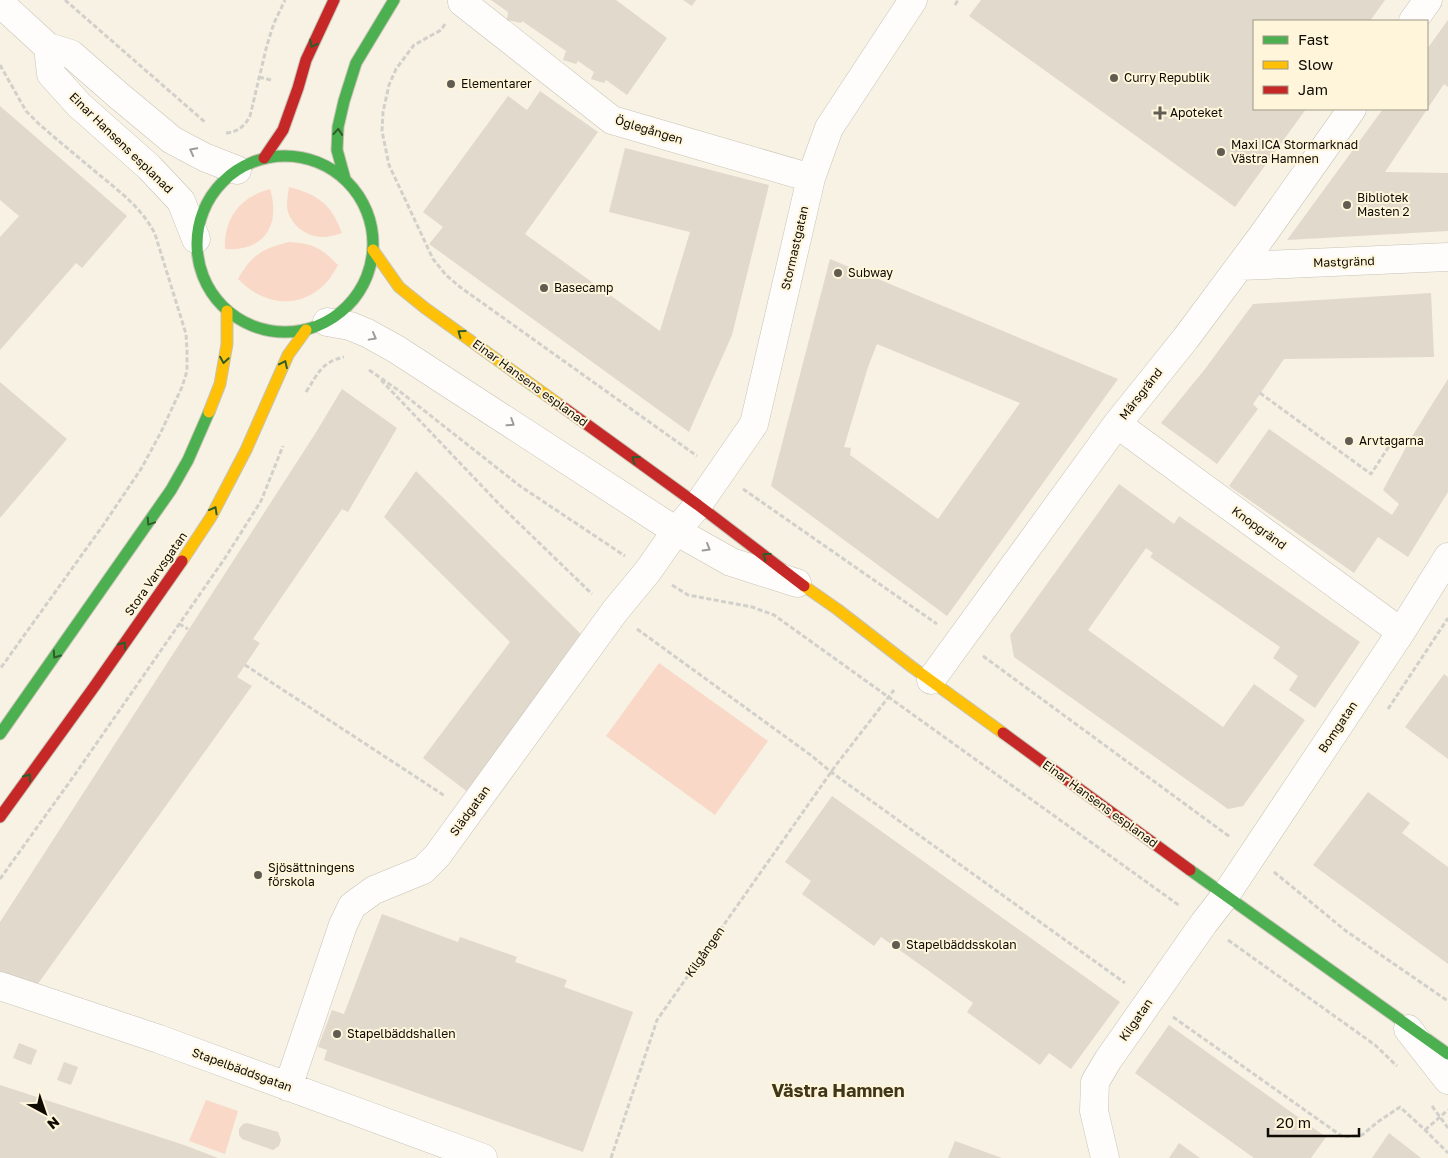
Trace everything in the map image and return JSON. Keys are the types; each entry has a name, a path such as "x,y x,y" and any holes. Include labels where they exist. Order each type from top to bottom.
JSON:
{"street":[{"path":"264,158 283,130 306,60 334,0"},
{"name":"Stora Varvsgatan","path":"345,179 337,150 338,127 344,101 356,63 394,0"},
{"name":"Stormastgatan","path":"698,505 754,424 811,178 829,128 914,0"},
{"path":"1414,20 1428,0"},
{"name":"Öglegången","path":"462,2 612,120 811,178"},
{"path":"0,3 48,47 71,54 118,96 172,140 204,157 237,170"},
{"name":"Einar Hansens esplanad","path":"48,47 51,74 79,104 182,201 196,239"},
{"name":"Märsgränd","path":"921,673 1186,338 1351,110"},
{"name":"Stora Varvsgatan","path":"0,817 94,687 211,517 246,450 288,354 317,326 345,308 359,291 368,271 373,250 372,230 367,212 358,194 345,179 321,164 293,156 264,158 250,163 237,170 221,183 209,200 200,219 196,239 203,279 213,296 227,311 244,323 264,330 285,333 317,326"},
{"name":"Einar Hansens esplanad","path":"373,250 399,287 425,308 698,505 921,673 1225,896 1448,1054"},
{"name":"Mastgränd","path":"1240,266 1448,257"},
{"path":"0,734 136,542 171,490 188,460 208,418 220,384 227,344 227,311"},
{"name":"Einar Hansens esplanad","path":"317,326 350,326 367,333 396,349 676,531 731,562 804,586"},
{"name":"Knopgränd","path":"1117,424 1401,632"},
{"path":"676,531 698,505"},
{"name":"Slädgatan","path":"288,1087 343,925 352,906 374,890 423,870 437,856 615,611 648,571 676,531"},
{"name":"Bomgatan","path":"1225,896 1401,632 1448,557"},
{"name":"Kilgatan","path":"1104,1158 1094,1111 1095,1082 1204,922 1225,896"},
{"name":"Stapelbäddsgatan","path":"0,986 159,1039 482,1158"},
{"name":"Einar Hansens esplanad","path":"1399,1018 1448,1080"}],"path":[{"path":"65,0 209,125"},
{"path":"226,133 232,133 240,129 250,116 274,23 285,0"},
{"path":"955,6 958,0"},
{"path":"446,276 433,260 389,165 382,131 383,112 389,85 396,69 414,45 441,30 462,2"},
{"path":"0,65 26,111 124,196 142,213 150,224 155,234 186,334 188,351 187,371 182,387 164,427 141,469 0,669"},
{"path":"1404,1072 1375,1045 774,615 752,607 688,595 648,571 520,486 398,390 377,376 500,506 594,595 831,772 1343,1137 1362,1135 1400,1107 1448,1153"},
{"path":"1260,394 1371,474 1395,437"},
{"path":"179,624 188,630"},
{"path":"245,665 469,812"},
{"name":"Kilgången","path":"611,1158 657,1020 836,765 888,697 921,673"},
{"path":"0,879 76,774 119,710"},
{"path":"1429,1102 1448,1128"},
{"path":"1425,1130 1448,1110"}],"shaded area":[{"path":"289,187 308,193 323,202 338,223 342,233 323,237 310,235 299,228 288,213"},
{"path":"270,189 273,214 271,225 266,234 250,246 239,249 225,249 227,228 236,210 250,197"},
{"path":"289,242 311,245 327,254 338,265 327,282 314,293 292,301 269,299 248,288 238,279 248,264 258,254 271,247"},
{"path":"659,663 768,741 715,815 606,736"},
{"path":"206,1100 238,1111 225,1154 189,1141"}],"building":[{"path":"491,0 616,0 667,38 627,95 606,80 604,83 591,79 594,72 578,61 576,64 563,60 566,51 522,21 521,23 507,20 508,12"},
{"path":"683,0 696,0 692,6"},
{"path":"981,0 1385,0 1371,20 1253,20 1253,110 1305,110 1235,207 969,16"},
{"path":"1448,20 1448,87 1444,84 1428,108 1428,48"},
{"name":"Basecamp","path":"540,91 598,132 525,234 660,331 690,232 609,212 625,148 769,185 732,335 689,432 429,244 443,227 423,212 508,96 527,110"},
{"path":"0,106 127,216 82,268 76,263 0,350 0,237 19,216 0,200"},
{"path":"1382,110 1427,110 1385,172 1448,173 1448,231 1287,240"},
{"path":"830,259 1118,379 947,616 771,486","holes":["877,344 1020,403 938,519 850,455 851,448 844,447 868,367"]},
{"path":"1431,293 1434,357 1284,359 1253,404 1258,409 1217,464 1161,423 1205,369 1253,304"},
{"path":"1448,379 1448,492 1408,557 1378,537 1354,573 1229,486 1269,429 1392,515 1399,504 1383,490 1411,438"},
{"path":"0,382 67,439 0,518"},
{"path":"342,389 397,428 348,512 342,509 253,639 260,643 237,677 252,686 32,992 0,978 0,922 315,434"},
{"path":"416,471 585,638 469,793 423,758 510,642 384,517"},
{"path":"1119,484 1174,524 1179,516 1360,642 1315,708 1289,690 1298,676 1273,658 1280,647 1150,557 1153,553 1146,548 1088,630 1223,727 1254,684 1305,720 1243,806 1228,809 1014,657 1010,635"},
{"path":"1444,674 1448,677 1448,759 1405,727"},
{"path":"1368,792 1410,823 1402,833 1448,867 1448,964 1313,865"},
{"path":"832,796 1120,1002 1071,1069 1049,1053 1040,1065 967,1012 973,1003 929,971 881,937 874,946 802,894 811,881 785,862"},
{"path":"382,914 458,942 460,937 517,957 515,962 567,980 564,987 633,1012 583,1152 324,1060 327,1050 318,1047 332,1010 344,1014"},
{"path":"1169,1025 1326,1137 1311,1158 1254,1158 1135,1073"},
{"path":"19,1043 37,1050 31,1065 13,1058"},
{"path":"64,1062 78,1067 71,1085 57,1080"},
{"path":"0,1085 184,1145 218,1158 0,1158"},
{"path":"247,1123 278,1132 281,1140 279,1146 273,1150 242,1139 239,1135 239,1129 243,1124"},
{"path":"1389,1133 1421,1158 1372,1158"},
{"path":"955,1141 1002,1158 948,1158"},
{"path":"1179,1143 1200,1158 1169,1158"}],"traffic: fast":[{"path":"345,179 337,150 338,127 344,101 356,63 394,0"},
{"path":"285,156 319,163 341,176 353,188 366,210 373,244 366,278 353,300 341,312 319,325 285,332 251,325 229,312 217,300 204,278 197,244 204,210 217,188 229,176 251,163 285,156"},
{"path":"0,734 171,490 188,460 209,412"},
{"path":"1190,870 1448,1054"}],"traffic: slow":[{"path":"373,250 399,287 425,308 560,405"},
{"path":"209,412 220,384 227,344 227,311"},
{"path":"182,561 211,517 246,450 288,355 306,330"},
{"path":"804,586 1003,733"}],"traffic: jam":[{"path":"264,158 283,130 306,60 334,0"},
{"path":"560,405 698,505 804,586"},
{"path":"0,817 182,561"},
{"path":"1003,733 1190,870"}],"place":[{"name":"Curry Republik","path":"1114,78"},
{"name":"Elementarer","path":"451,84"},
{"name":"Apoteket","path":"1160,113"},
{"name":"Maxi ICA Stormarknad Västra Hamnen","path":"1221,152"},
{"name":"Bibliotek Masten 2","path":"1347,205"},
{"name":"Subway","path":"838,273"},
{"name":"Basecamp","path":"544,288"},
{"name":"Arvtagarna","path":"1349,441"},
{"name":"Sjösättningens förskola","path":"258,875"},
{"name":"Stapelbäddsskolan","path":"896,945"},
{"name":"Stapelbäddshallen","path":"337,1034"}],"district":[{"name":"Västra Hamnen","path":"838,1091"}]}
